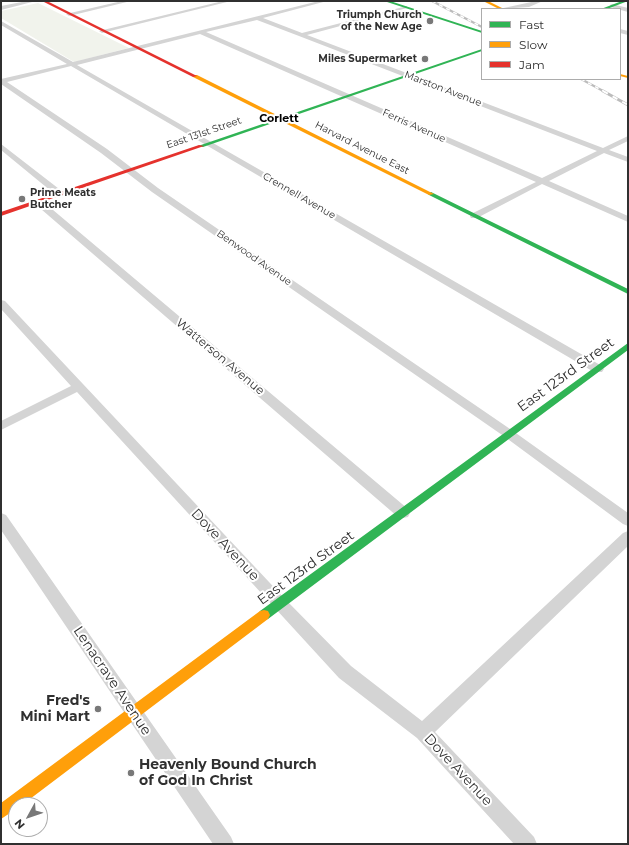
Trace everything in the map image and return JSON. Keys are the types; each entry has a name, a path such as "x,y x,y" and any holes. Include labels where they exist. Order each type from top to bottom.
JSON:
{"street":[{"path":"1,8 34,1"},
{"name":"Harvard Avenue East","path":"44,1 628,292"},
{"path":"70,14 129,1"},
{"path":"102,31 229,1"},
{"path":"2,82 325,1"},
{"path":"386,1 481,32"},
{"path":"486,1 500,8"},
{"path":"509,8 529,5 541,1"},
{"path":"606,8 626,1"},
{"path":"612,6 620,8"},
{"path":"301,35 404,7"},
{"name":"Marston Avenue","path":"258,18 628,160"},
{"name":"Crennell Avenue","path":"1,23 598,369"},
{"name":"Ferris Avenue","path":"200,32 628,219"},
{"name":"East 131st Street","path":"1,214 481,50"},
{"name":"Benwood Avenue","path":"2,82 104,151 129,170 509,434 628,520"},
{"path":"474,216 628,138"},
{"path":"1,146 60,194"},
{"name":"Watterson Avenue","path":"37,201 404,513"},
{"name":"Dove Avenue","path":"1,303 345,672 423,732 527,844"},
{"name":"East 123rd Street","path":"1,812 133,712 628,346"},
{"path":"1,426 78,387"},
{"name":"Lenacrave Avenue","path":"1,518 224,844"},
{"path":"423,732 628,537"}],"shaded area":[{"path":"38,3 129,48 74,62 1,18 1,11"}],"railway":[{"path":"432,1 481,26"},
{"path":"583,80 605,92"},
{"path":"603,91 628,105"}],"traffic: fast":[{"path":"386,1 481,32"},
{"path":"606,8 626,1"},
{"path":"201,146 481,50"},
{"path":"431,194 628,292"},
{"path":"264,615 628,346"}],"traffic: slow":[{"path":"485,1 500,8"},
{"path":"621,75 628,77"},
{"path":"195,76 431,194"},
{"path":"1,812 264,615"}],"traffic: jam":[{"path":"44,1 195,76"},
{"path":"1,214 201,146"}],"place":[{"name":"Triumph Church of the New Age","path":"430,21"},
{"name":"Miles Supermarket","path":"425,59"},
{"name":"Prime Meats Butcher","path":"22,199"},
{"name":"Fred's Mini Mart","path":"98,709"},
{"name":"Heavenly Bound Church of God In Christ","path":"131,773"}],"district":[{"name":"Corlett","path":"279,119"}]}
